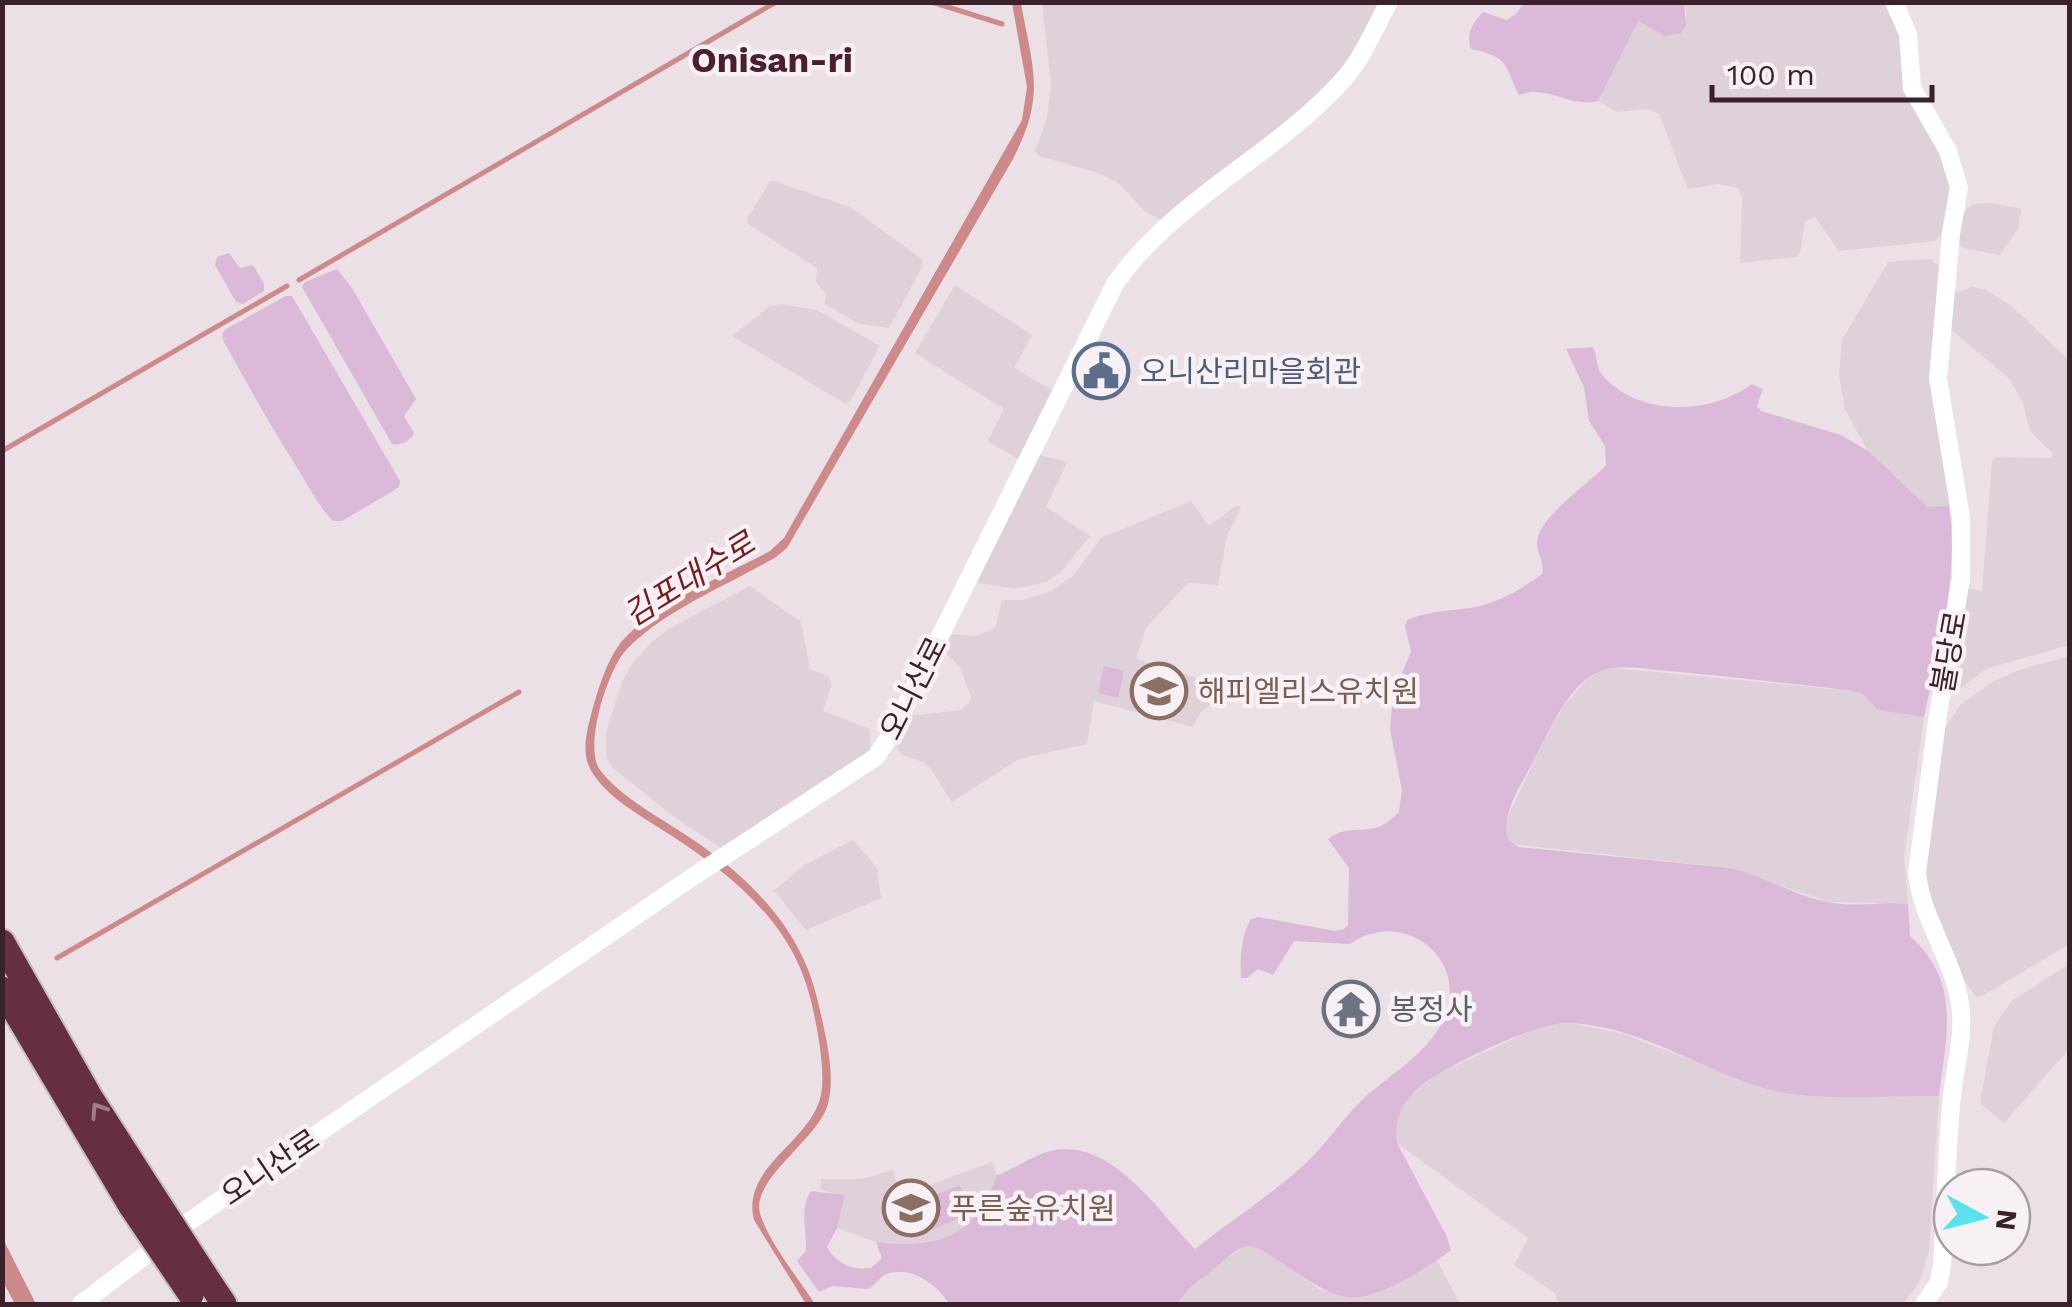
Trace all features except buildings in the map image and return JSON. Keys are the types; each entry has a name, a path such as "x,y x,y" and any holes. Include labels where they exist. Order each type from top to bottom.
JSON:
{"highway":[{"path":"2,942 90,1097 141,1199"},
{"path":"2,989 199,1293 224,1304"}],"street":[{"name":"오니산로","path":"188,1223 876,757 893,731 1115,284 1137,252 1164,228 1324,100 1362,54 1389,2"},
{"name":"불당로","path":"1894,2 1908,34 1912,88 1948,151 1960,188 1951,234 1938,378 1961,518 1961,579 1917,873 1919,894 1957,990 1962,1025 1952,1099 1942,1265 1938,1282 1924,1304"},
{"path":"80,1304 144,1257"}],"shaded area":[{"path":"1012,3 1021,3 1034,82 1030,117 1013,159 787,548 643,634 627,649 612,673 596,727 594,744 600,770 636,803 702,846 746,882 783,924 810,974 829,1055 830,1095 821,1120 774,1174 760,1200 760,1213 769,1235 815,1304 806,1304 754,1220 753,1202 766,1171 802,1130 820,1099 820,1050 802,972 773,922 754,900 710,862 609,793 588,764 586,737 605,670 629,634 666,606 770,551 784,538 1022,120 1027,87"},
{"path":"1042,3 1379,3 1342,71 1292,118 1161,220 1146,212 1117,182 1039,156 1035,151 1047,118 1051,84"},
{"path":"1524,3 1684,3 1686,26 1681,33 1665,36 1638,21 1598,101 1577,101 1539,92 1519,95 1500,59 1471,49 1469,38 1483,12 1507,20"},
{"path":"1684,3 1888,3 1950,185 1941,235 1935,241 1839,251 1815,217 1805,222 1796,257 1740,263 1742,198 1738,188 1718,184 1688,189 1659,114 1647,109 1617,112 1598,101 1638,21 1665,36 1687,15"},
{"path":"771,180 850,207 922,259 922,267 889,328 857,323 825,304 826,294 816,282 817,268 748,224 747,219"},
{"path":"1973,204 2021,209 2018,229 2000,255 1957,243 1967,209"},
{"path":"229,253 240,268 253,265 264,284 264,291 243,304 236,302 215,265 217,257"},
{"path":"1930,259 1940,267 1949,506 1937,508 1928,508 1915,499 1868,451 1845,409 1839,375 1842,340 1888,262"},
{"path":"337,269 416,399 404,416 414,433 402,444 392,444 302,287 305,282"},
{"path":"955,285 1032,335 1014,368 1054,391 1018,459 988,441 1004,409 915,353"},
{"path":"1973,287 2009,304 2070,361 2069,645 1986,669 1957,691 1950,689 1965,588 1982,591 1992,461 1996,457 2051,458 2053,454 2030,431 2023,403 2010,379 1949,328 1954,293"},
{"path":"292,296 400,481 399,487 342,521 333,521 319,503 223,340 226,329"},
{"path":"770,306 817,310 880,346 846,404 732,336"},
{"path":"1593,347 1603,376 1618,389 1655,405 1676,407 1716,402 1752,384 1763,389 1757,406 1761,411 1841,435 1868,451 1927,507 1949,506 1951,560 1946,612 1924,717 1878,710 1862,693 1854,691 1617,667 1589,677 1569,697 1513,799 1507,820 1508,840 1518,847 1729,868 1838,904 1908,904 1910,936 1926,954 1944,991 1947,1032 1939,1096 1837,1097 1779,1092 1623,1032 1556,1024 1469,1057 1432,1078 1407,1101 1398,1120 1397,1143 1451,1250 1401,1282 1373,1294 1347,1297 1334,1293 1247,1246 1227,1258 1177,1304 949,1304 931,1284 905,1272 887,1274 868,1289 833,1286 819,1292 797,1261 806,1251 804,1213 811,1191 845,1195 837,1228 827,1247 846,1265 871,1268 882,1258 876,1242 918,1243 952,1235 977,1214 997,1175 1045,1152 1062,1149 1082,1151 1120,1170 1195,1249 1305,1164 1361,1101 1427,1044 1447,1010 1450,986 1444,966 1431,949 1414,937 1394,931 1372,933 1350,944 1294,941 1273,975 1258,969 1247,978 1241,978 1243,940 1251,919 1259,917 1335,931 1348,925 1349,868 1328,839 1346,831 1380,826 1399,812 1402,790 1390,729 1393,696 1411,651 1407,620 1490,603 1542,574 1539,533 1555,512 1606,465 1605,446 1589,421 1584,387 1566,349"},
{"path":"1036,454 1067,462 1046,507 1090,536 1060,573 1046,582 1014,589 975,582"},
{"path":"1191,501 1209,526 1237,505 1241,508 1227,535 1218,585 1188,583 1146,628 1136,659 1224,686 1221,696 1201,712 1193,727 1094,701 1087,744 1019,759 952,802 931,769 902,755 896,741 910,716 961,710 969,703 971,696 960,667 942,650 950,634 976,636 995,628 1002,600 1022,600 1050,592 1074,575 1101,538"},
{"path":"750,586 801,622 810,669 828,676 832,684 823,711 870,729 870,750 747,836 721,848 613,768 606,757 606,732 622,682 633,662 652,642 670,628"},
{"path":"2069,656 2069,944 1976,997 1939,929 1925,883 1924,863 1944,730 1960,705 1994,681"},
{"path":"1104,666 1124,671 1118,698 1098,693"},
{"path":"1614,668 1854,691 1862,693 1878,710 1924,717 1904,857 1908,904 1829,902 1729,868 1510,844 1505,833 1508,816 1550,729 1565,704 1588,679"},
{"path":"853,840 877,868 881,898 806,930 774,891 804,865"},
{"path":"2069,964 2069,1049 2004,1123 1980,1103 1994,1026 2012,1001"},
{"path":"1569,1023 1624,1034 1755,1085 1869,1095 1939,1096 1929,1251 1920,1281 1903,1304 1559,1304 1555,1293 1514,1265 1528,1238 1397,1143 1395,1129 1398,1113 1408,1097 1436,1075 1550,1025"},
{"name":"푸른숲유치원","path":"992,1162 997,1175 992,1190 971,1221 961,1232 930,1244 876,1242 837,1228 845,1196 820,1190 821,1179 862,1179 893,1170 898,1189 908,1193"},
{"path":"960,1185 972,1213 929,1231 917,1203"},
{"path":"3,1239 36,1304 15,1304 3,1282"},
{"path":"1259,1245 1320,1290 1400,1282 1437,1260 1460,1304 1177,1304 1220,1263 1245,1246"}],"waterway":[{"path":"299,280 776,2"},
{"path":"932,2 1002,24"},
{"path":"2,451 287,286"},
{"path":"57,958 519,692"}],"place":[{"name":"오니산리마을회관","path":"1101,371"},
{"name":"해피엘리스유치원","path":"1159,691"},
{"name":"봉정사","path":"1351,1009"},
{"name":"푸른숲유치원","path":"911,1208"}],"district":[{"name":"Onisan-ri","path":"772,60"}],"water label":[{"name":"김포대수로","path":"689,579"}]}
